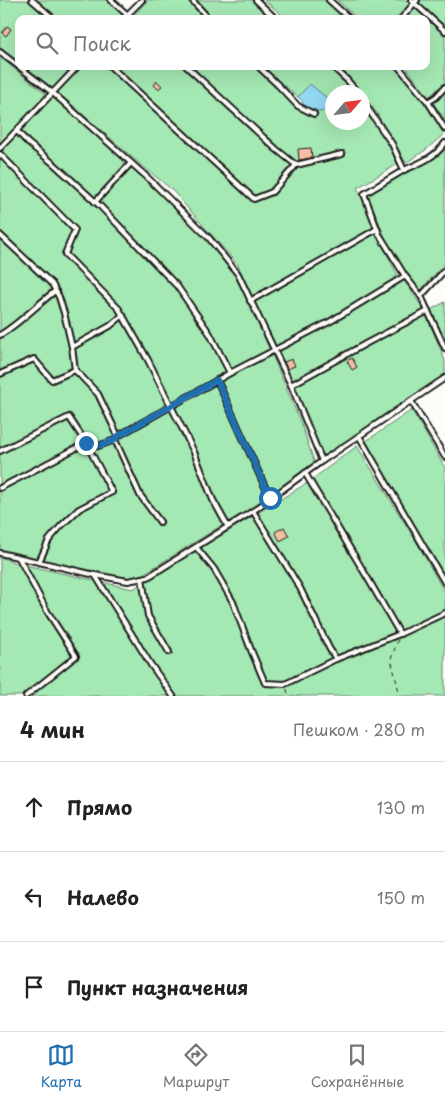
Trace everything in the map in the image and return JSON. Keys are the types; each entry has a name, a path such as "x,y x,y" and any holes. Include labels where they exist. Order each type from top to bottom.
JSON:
{"lane":[{"path":"32,0 49,15"},
{"path":"111,0 127,14 142,0"},
{"path":"192,0 205,15"},
{"path":"256,0 272,15"},
{"path":"329,0 346,15"},
{"path":"404,15 414,1 428,15"},
{"path":"430,16 445,31"},
{"path":"0,52 15,64"},
{"path":"23,70 53,93 148,178 208,238 238,274 291,385 322,461"},
{"path":"0,148 74,70"},
{"path":"114,70 254,199 272,192 296,165 342,154"},
{"path":"190,70 296,165"},
{"path":"262,70 298,106 314,114"},
{"path":"336,70 351,85"},
{"path":"401,70 428,102 445,129"},
{"path":"428,102 436,97 445,87"},
{"path":"370,112 392,144 404,170"},
{"path":"17,131 95,202 177,286 210,334 230,373"},
{"path":"445,143 422,162 404,170 364,194 377,229 405,276 421,296 445,348"},
{"path":"0,154 75,230 65,254 120,309 194,452 214,500 228,527"},
{"path":"95,202 131,163"},
{"path":"250,301 377,229"},
{"path":"0,235 52,284 59,298 72,347 75,370 98,394 118,436"},
{"path":"421,296 445,270"},
{"path":"0,488 86,443 98,446 115,440 118,436 217,380 331,321 405,276"},
{"path":"0,335 12,328 56,291"},
{"path":"291,385 428,311"},
{"path":"72,347 110,326 122,315"},
{"path":"0,374 34,359 52,380 75,370"},
{"path":"0,553 128,581 148,577 253,511 322,461 445,378"},
{"path":"217,380 270,498"},
{"path":"411,400 445,457"},
{"path":"0,451 69,417 86,443 112,492 79,509 49,540 39,562"},
{"path":"359,436 445,583"},
{"path":"115,440 140,496 160,522"},
{"path":"305,473 400,634"},
{"path":"253,511 300,588 336,659"},
{"path":"196,547 214,569 233,602 265,683 285,684 336,659 400,634 445,613"},
{"path":"19,558 47,611 76,656 26,696"},
{"path":"95,575 150,665 174,696"},
{"path":"142,578 148,616 169,652"}],"path":[{"path":"400,634 391,660 400,696"},
{"path":"285,684 288,696"}],"green space":[{"path":"0,0 29,0 46,15 15,15 15,61 0,49"},
{"path":"36,0 110,0 125,13 123,15 53,15"},
{"path":"148,0 188,0 202,15 134,15"},
{"path":"196,0 256,0 274,15 210,15"},
{"path":"264,0 329,0 345,15 282,15"},
{"path":"337,0 406,0 412,6 402,15 354,15"},
{"path":"419,0 445,0 445,82 429,97 408,70 430,70 430,15 406,15"},
{"path":"0,57 47,95 0,143"},
{"path":"27,70 69,70 51,90"},
{"path":"77,70 260,70 300,112 310,109 321,112 325,105 325,130 370,130 370,114 400,163 357,188 370,210 377,234 398,276 391,283 364,300 276,347 273,346 238,265 171,189 57,92"},
{"path":"267,70 335,70 348,85 325,85 325,96 310,84 298,97"},
{"path":"342,70 402,70 445,130 445,133 427,149 406,163 370,104 370,85 355,85"},
{"path":"445,90 445,120 432,101"},
{"path":"53,96 167,193 236,270 301,423 315,464 267,500 219,527 134,580 0,551 0,152"},
{"path":"445,143 445,263 419,292 393,258 367,192 410,167"},
{"path":"404,280 424,310 445,361 445,377 383,415 322,460 276,353 332,323"},
{"path":"445,302 445,342 430,310"},
{"path":"412,410 445,468 445,577 366,441"},
{"path":"357,446 416,541 445,593 445,696 0,696 0,557 16,563 133,589 307,483"}],"water":[{"path":"310,84 325,96 325,110 321,112 305,109 298,97"}],"building":[{"path":"7,26 11,29 6,36 2,33"},
{"path":"157,81 162,86 158,89 154,85"},
{"path":"311,148 312,158 299,160 298,149"},
{"path":"352,358 357,367 352,370 347,361"},
{"path":"292,359 295,366 287,369 284,362"},
{"path":"284,527 289,536 280,541 275,532"}],"route":[{"path":"86,443 98,446 115,440 118,436 217,380 270,498"}]}
